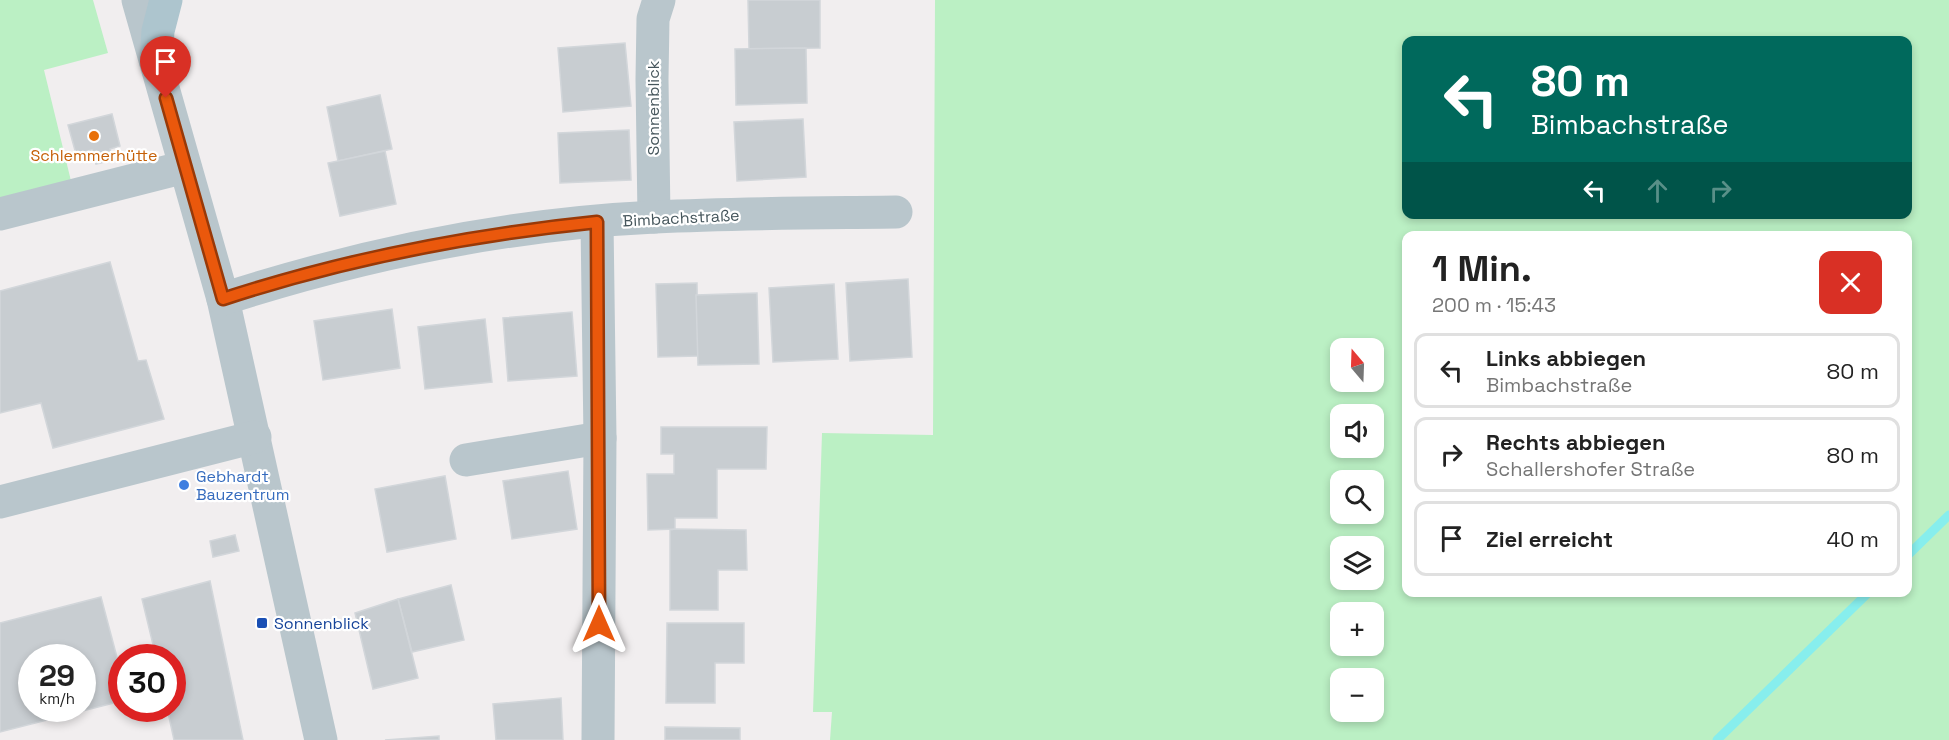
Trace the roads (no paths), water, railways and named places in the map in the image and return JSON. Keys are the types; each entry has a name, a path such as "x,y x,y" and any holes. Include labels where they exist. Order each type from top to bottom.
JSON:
{"main road":[{"path":"156,62 158,31 165,0"}],"street":[{"path":"138,0 223,299 321,740"},
{"name":"Sonnenblick","path":"654,217 653,19 659,0"},
{"path":"0,214 185,167"},
{"name":"Bimbachstraße","path":"223,299 384,254 449,241 654,217 896,212"},
{"path":"597,222 600,438 598,740"},
{"path":"0,502 255,437"},
{"path":"466,460 600,438"}],"waterway":[{"path":"1912,551 1949,515"},
{"path":"1717,740 1864,597"}],"place":[{"name":"Schlemmerhütte","path":"94,136"},
{"name":"Gebhardt Bauzentrum","path":"184,485"},
{"name":"Sonnenblick","path":"262,623"}]}
